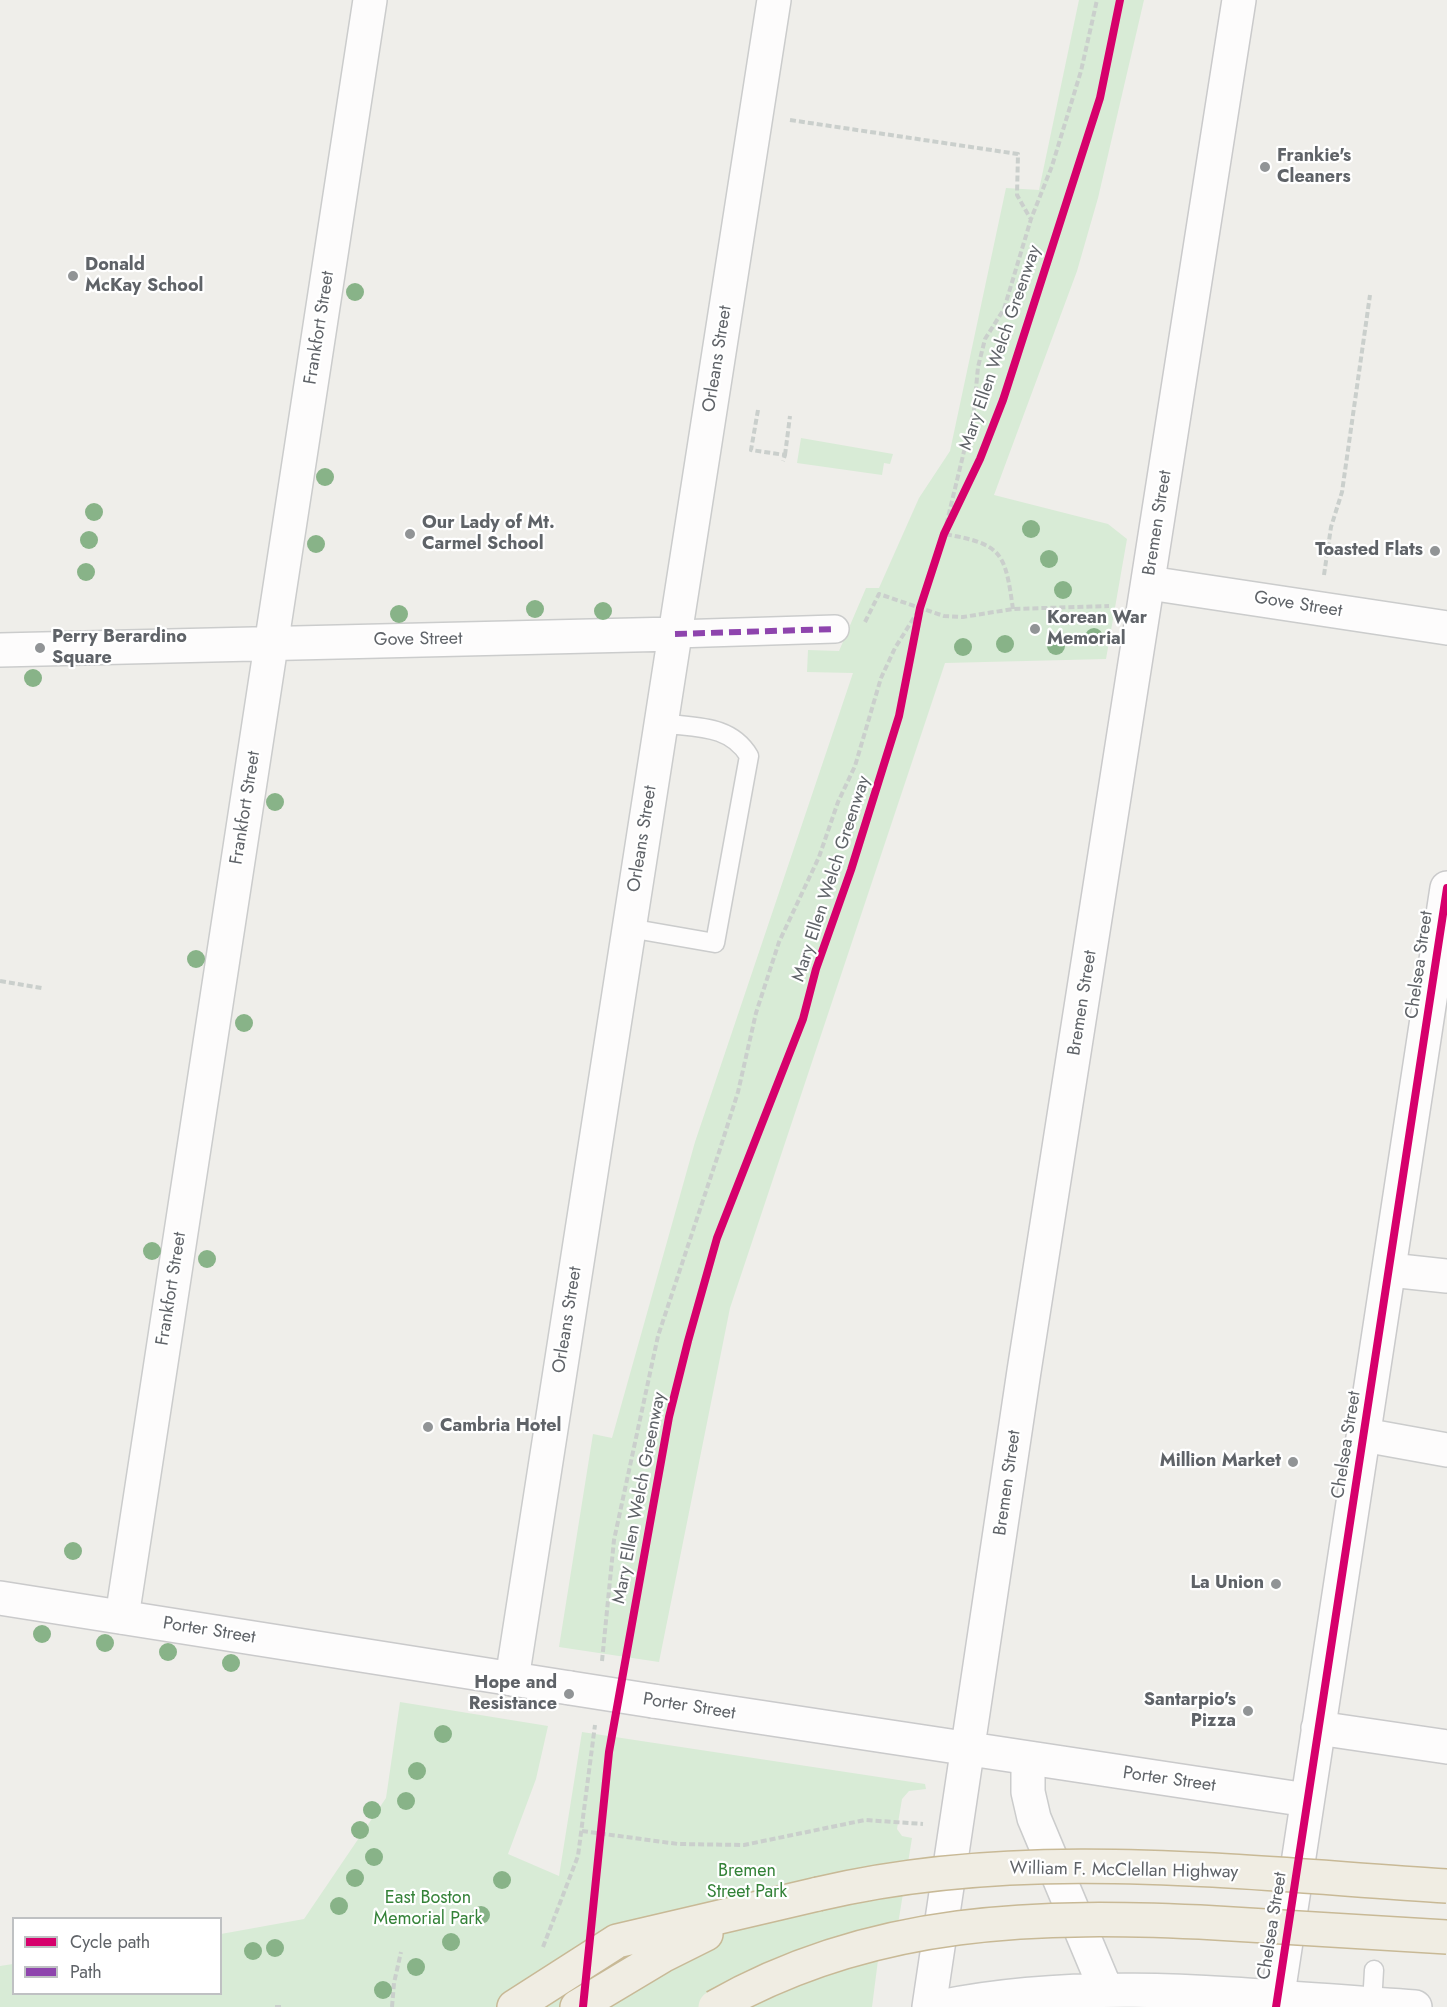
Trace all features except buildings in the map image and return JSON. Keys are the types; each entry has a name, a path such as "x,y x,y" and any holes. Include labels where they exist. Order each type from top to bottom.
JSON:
{"highway":[{"name":"William F. McClellan Highway","path":"577,2007 662,1956 717,1929 759,1912 818,1894 933,1873 1050,1866 1188,1870 1447,1886"},
{"path":"514,2007 617,1941 818,1894"},
{"path":"715,2007 781,1973 842,1952 895,1938 985,1923 1110,1918 1447,1937"}],"street":[{"name":"Frankfort Street","path":"122,1617 370,0"},
{"name":"Orleans Street","path":"512,1679 774,0"},
{"name":"Bremen Street","path":"929,2007 1026,1359 1239,0"},
{"name":"Gove Street","path":"1149,583 1447,628"},
{"name":"Gove Street","path":"0,650 835,629"},
{"name":"Chelsea Street","path":"1276,2002 1447,888"},
{"path":"1390,1270 1447,1276"},
{"path":"1364,1435 1447,1450"},
{"name":"Porter Street","path":"0,1598 1028,1760 1307,1800"},
{"path":"1318,1728 1447,1747"},
{"path":"1028,1760 1028,1792 1034,1818 1106,1990"},
{"path":"940,2007 1018,1995 1106,1990 1276,2002 1415,2007"}],"lane":[{"path":"629,928 715,943 749,756 742,743 726,732 661,723"},
{"path":"1372,2004 1374,1970"}],"path":[{"path":"945,534 974,410 978,367 986,339 1004,309 1031,219 1052,166 1081,71 1097,0"},
{"path":"786,119 1018,154 1017,195 1031,219"},
{"path":"1324,579 1331,527 1342,492 1370,295"},
{"path":"758,411 751,450 785,455"},
{"path":"783,461 790,416"},
{"path":"941,545 965,491"},
{"path":"945,534 980,541 994,549 1004,561 1013,609"},
{"path":"879,594 944,616 963,617 1013,609 1112,606"},
{"path":"602,1664 614,1540 658,1336 723,1140 756,1013 779,942 819,857 838,802 855,766 881,678 895,648 924,598"},
{"path":"916,630 920,608"},
{"path":"0,981 42,988"},
{"path":"540,1952 578,1856 596,1719"},
{"path":"582,1831 600,1831 678,1844 744,1845 865,1820 898,1820 923,1824"},
{"path":"599,1847 600,1831"},
{"path":"392,2007 393,1983 401,1952"}],"green space":[{"path":"1079,0 1144,0 1098,198 1077,271 994,495 1108,524 1127,539 1106,659 945,663 730,1308 659,1662 559,1647 593,1434 612,1438 695,1142 853,673 807,672 808,650 839,651 866,588 879,588 919,498 950,451 1006,188 1039,190"},
{"path":"801,438 893,454 890,464 884,463 882,475 797,463"},
{"path":"400,1702 548,1726 536,1779 508,1854 559,1876 582,1732 925,1784 926,1789 909,1791 902,1799 897,1829 902,1836 912,1838 893,1955 878,1960 872,2007 0,2007 0,1966 12,1964 12,1995 222,1995 222,1934 304,1919 386,1798"}],"marked path":[{"path":"675,634 835,629"}],"cycle path":[{"name":"Mary Ellen Welch Greenway","path":"583,2007 609,1752 669,1417 688,1341 717,1238 803,1019 816,969 851,870 899,716 920,608 944,534 980,459 1003,400 1100,98 1120,0"},
{"path":"1276,2007 1447,888"}],"place":[{"name":"Frankie's Cleaners","path":"1265,167"},
{"name":"Donald McKay School","path":"73,276"},
{"name":"Our Lady of Mt. Carmel School","path":"410,534"},
{"name":"Toasted Flats","path":"1435,551"},
{"name":"Korean War Memorial","path":"1035,629"},
{"name":"Perry Berardino Square","path":"40,648"},
{"name":"Cambria Hotel","path":"428,1427"},
{"name":"Million Market","path":"1293,1462"},
{"name":"La Union","path":"1276,1584"},
{"name":"Hope and Resistance","path":"569,1694"},
{"name":"Santarpio's Pizza","path":"1248,1711"}],"park label":[{"name":"Bremen Street Park","path":"747,1882"},
{"name":"East Boston Memorial Park","path":"428,1909"}]}
